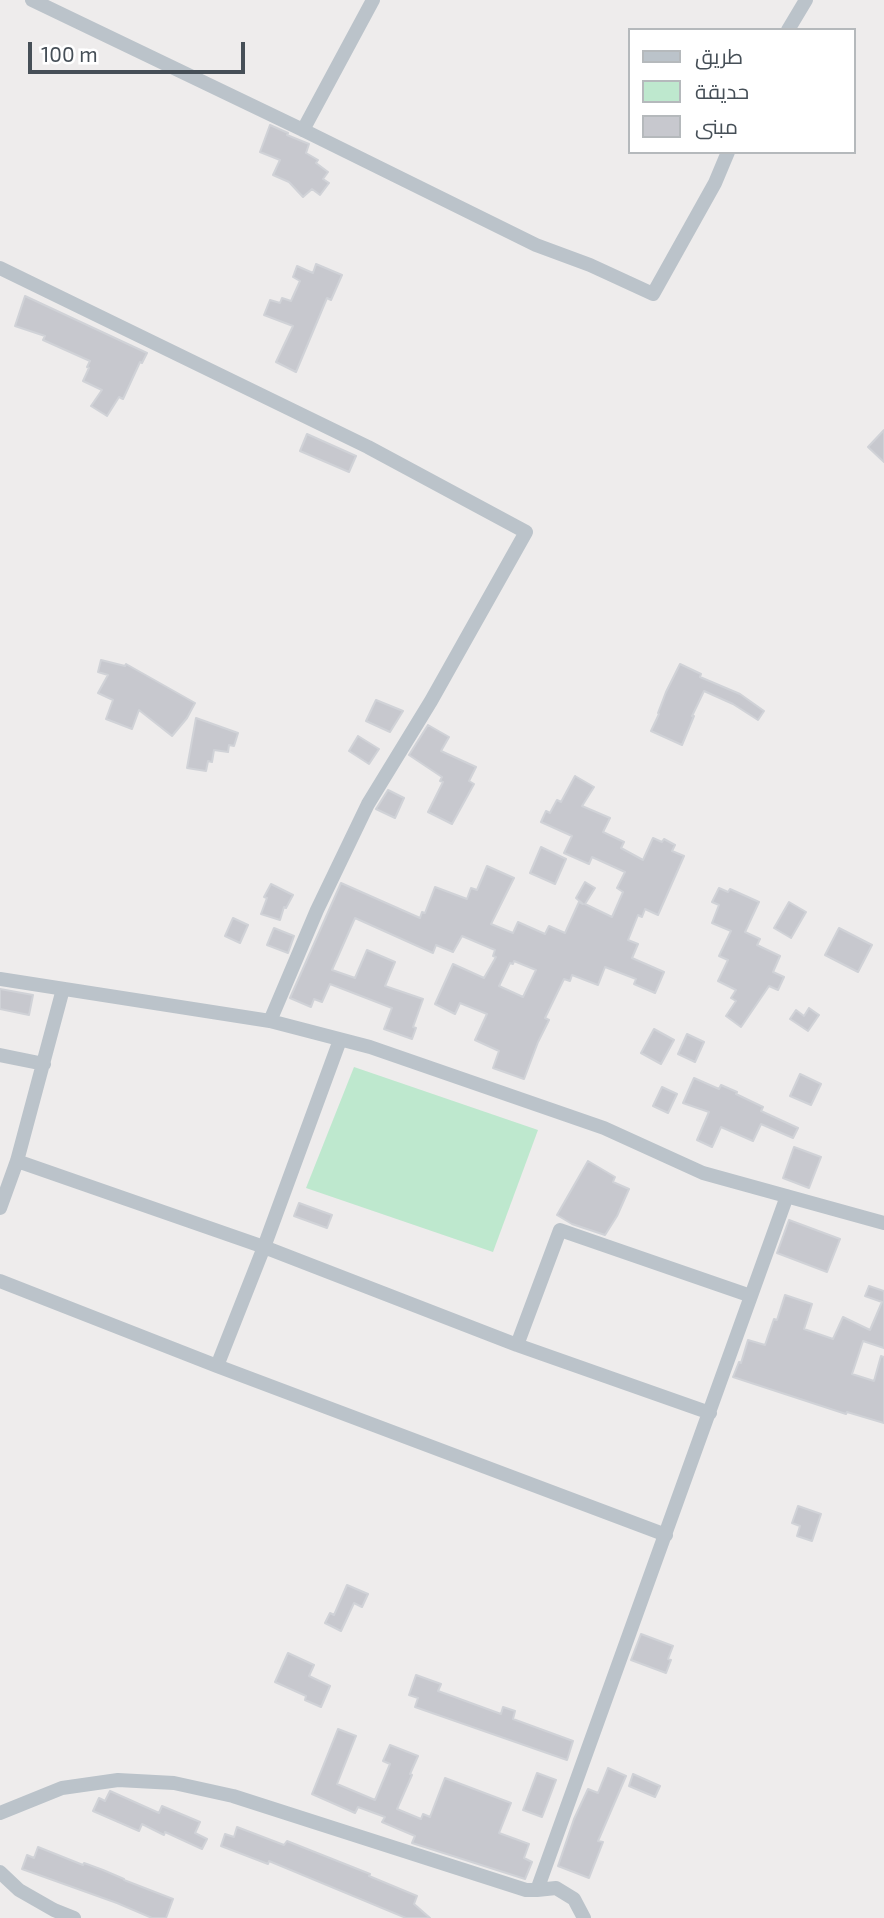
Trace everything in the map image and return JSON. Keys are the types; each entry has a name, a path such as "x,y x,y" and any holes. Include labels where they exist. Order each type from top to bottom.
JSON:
{"street":[{"path":"32,0 536,245 590,265 653,295 715,183 727,154"},
{"path":"303,130 373,0"},
{"path":"789,28 806,0"},
{"path":"0,268 368,447 526,532 431,701 368,804 317,910 270,1021"},
{"path":"0,979 270,1021 370,1047 604,1128 703,1173 884,1223"},
{"path":"0,1208 17,1161 63,989"},
{"path":"217,1366 340,1040"},
{"path":"0,1055 44,1064"},
{"path":"17,1161 264,1247 517,1345 710,1413"},
{"path":"537,1890 787,1196"},
{"path":"517,1345 560,1230 751,1296"},
{"path":"0,1281 666,1535"},
{"path":"0,1813 61,1788 118,1780 174,1783 233,1796 526,1890 556,1888 574,1899 584,1918"},
{"path":"0,1872 19,1891 74,1918"}],"green space":[{"path":"354,1067 538,1130 493,1252 306,1188"}],"building":[{"path":"270,125 309,144 306,153 318,160 316,163 328,172 323,179 329,183 320,195 312,189 303,197 289,182 273,175 280,160 260,152"},
{"path":"316,264 342,275 331,300 327,298 296,372 276,362 293,326 264,315 270,300 280,303 282,298 291,301 300,281 293,277 297,266 313,273"},
{"path":"25,296 147,353 123,399 119,397 107,416 91,406 102,390 83,381 90,361 43,340 45,336 15,326"},
{"path":"884,430 884,462 868,447"},
{"path":"307,434 356,456 349,472 300,451"},
{"path":"101,660 125,666 126,664 195,703 172,736 139,710 132,729 106,719 113,700 98,693 108,675 98,672"},
{"path":"680,664 701,674 700,677 740,694 764,711 758,720 733,704 704,691 682,745 651,731"},
{"path":"376,700 403,711 390,732 366,721"},
{"path":"196,718 238,733 234,746 229,745 228,752 214,750 212,762 208,761 206,771 187,768"},
{"path":"428,725 449,737 441,751 476,767 469,781 474,784 452,824 428,812 443,782 440,781 442,777 409,755"},
{"path":"358,736 379,749 369,764 349,751"},
{"path":"575,776 594,787 582,806 610,818 603,832 624,842 621,848 643,860 653,838 662,842 664,839 675,845 672,851 684,856 658,915 645,909 642,917 638,915 628,940 638,944 632,958 664,972 655,993 634,984 636,979 605,967 598,985 572,975 570,981 564,979 545,1018 549,1020 524,1079 493,1068 499,1051 475,1040 487,1014 460,1003 455,1014 435,1004 453,964 484,978 496,957 493,956 495,950 462,936 453,952 436,945 433,953 355,918 332,970 355,978 367,950 395,962 385,986 423,999 413,1027 416,1028 412,1039 384,1029 392,1008 330,984 322,1002 314,999 311,1007 290,998 341,883 420,918 422,912 425,913 435,887 467,899 471,888 477,890 487,866 514,878 491,924 513,933 518,922 545,934 549,926 565,933 579,902 583,904 576,898 585,882 595,888 585,904 612,917 623,892 617,888 625,872 592,857 589,864 564,853 572,836 541,822 546,811 550,813 557,800 561,802","holes":["514,961 536,970 523,997 499,986 510,963 513,964"]},
{"path":"388,790 404,798 395,818 376,809"},
{"path":"541,847 566,859 555,884 530,873"},
{"path":"271,884 293,895 286,908 284,907 280,920 261,914 267,898 264,897"},
{"path":"719,888 728,892 730,889 759,902 745,932 760,939 757,945 780,956 773,972 784,977 778,990 769,986 741,1027 726,1016 736,1001 731,998 736,990 718,981 728,960 719,956 731,931 712,923 719,905 712,902"},
{"path":"789,902 806,912 791,938 774,928"},
{"path":"233,918 248,925 240,943 225,936"},
{"path":"274,928 294,936 288,953 267,945"},
{"path":"839,928 872,945 858,972 825,955"},
{"path":"0,989 33,995 29,1015 0,1009"},
{"path":"809,1008 819,1015 808,1031 790,1019 796,1010 804,1016"},
{"path":"654,1029 674,1040 661,1064 641,1053"},
{"path":"687,1034 704,1042 695,1062 678,1054"},
{"path":"800,1074 821,1084 811,1105 790,1096"},
{"path":"694,1078 719,1089 721,1085 737,1092 736,1094 763,1107 761,1111 798,1128 793,1138 761,1124 753,1141 721,1127 712,1147 697,1140 709,1112 683,1103"},
{"path":"662,1087 677,1094 668,1113 653,1106"},
{"path":"794,1147 821,1157 809,1188 783,1178"},
{"path":"588,1161 615,1177 613,1182 629,1189 605,1235 572,1224 557,1215"},
{"path":"299,1203 332,1215 327,1228 294,1216"},
{"path":"789,1220 840,1239 827,1272 777,1253"},
{"path":"869,1286 884,1291 884,1348 863,1341 852,1374 874,1381 881,1356 884,1357 884,1423 847,1412 846,1414 733,1377 739,1362 741,1363 748,1340 765,1345 785,1295 812,1304 804,1329 833,1339 843,1317 870,1330 882,1302 865,1296"},
{"path":"798,1506 821,1514 812,1541 797,1536 800,1526 792,1523"},
{"path":"347,1585 368,1594 362,1607 354,1603 341,1631 325,1623 330,1613 334,1615"},
{"path":"641,1634 673,1646 666,1673 631,1660"},
{"path":"288,1653 314,1665 309,1676 330,1686 321,1707 305,1700 306,1696 275,1682"},
{"path":"416,1675 441,1684 438,1691 501,1714 503,1707 515,1711 513,1719 573,1741 567,1760 415,1707 418,1698 409,1695"},
{"path":"338,1729 356,1736 337,1784 375,1800 390,1764 383,1761 390,1745 418,1756 397,1809 421,1819 423,1814 430,1817 445,1778 511,1803 499,1833 529,1844 524,1858 532,1862 525,1879 412,1843 415,1836 382,1822 385,1817 358,1807 355,1813 312,1794"},
{"path":"608,1768 626,1776 598,1841 603,1842 589,1878 558,1866 574,1819 588,1789 598,1793"},
{"path":"537,1773 556,1780 542,1817 523,1810"},
{"path":"633,1774 660,1786 655,1797 629,1786"},
{"path":"110,1791 159,1813 162,1806 200,1822 195,1833 207,1839 202,1849 165,1832 164,1835 142,1824 139,1831 93,1811 99,1798 105,1801"},
{"path":"237,1827 284,1845 287,1841 417,1896 414,1904 430,1918 406,1918 269,1861 268,1864 221,1846 225,1834 234,1837"},
{"path":"38,1847 173,1899 166,1918 152,1918 22,1869 27,1855 34,1858"}]}
